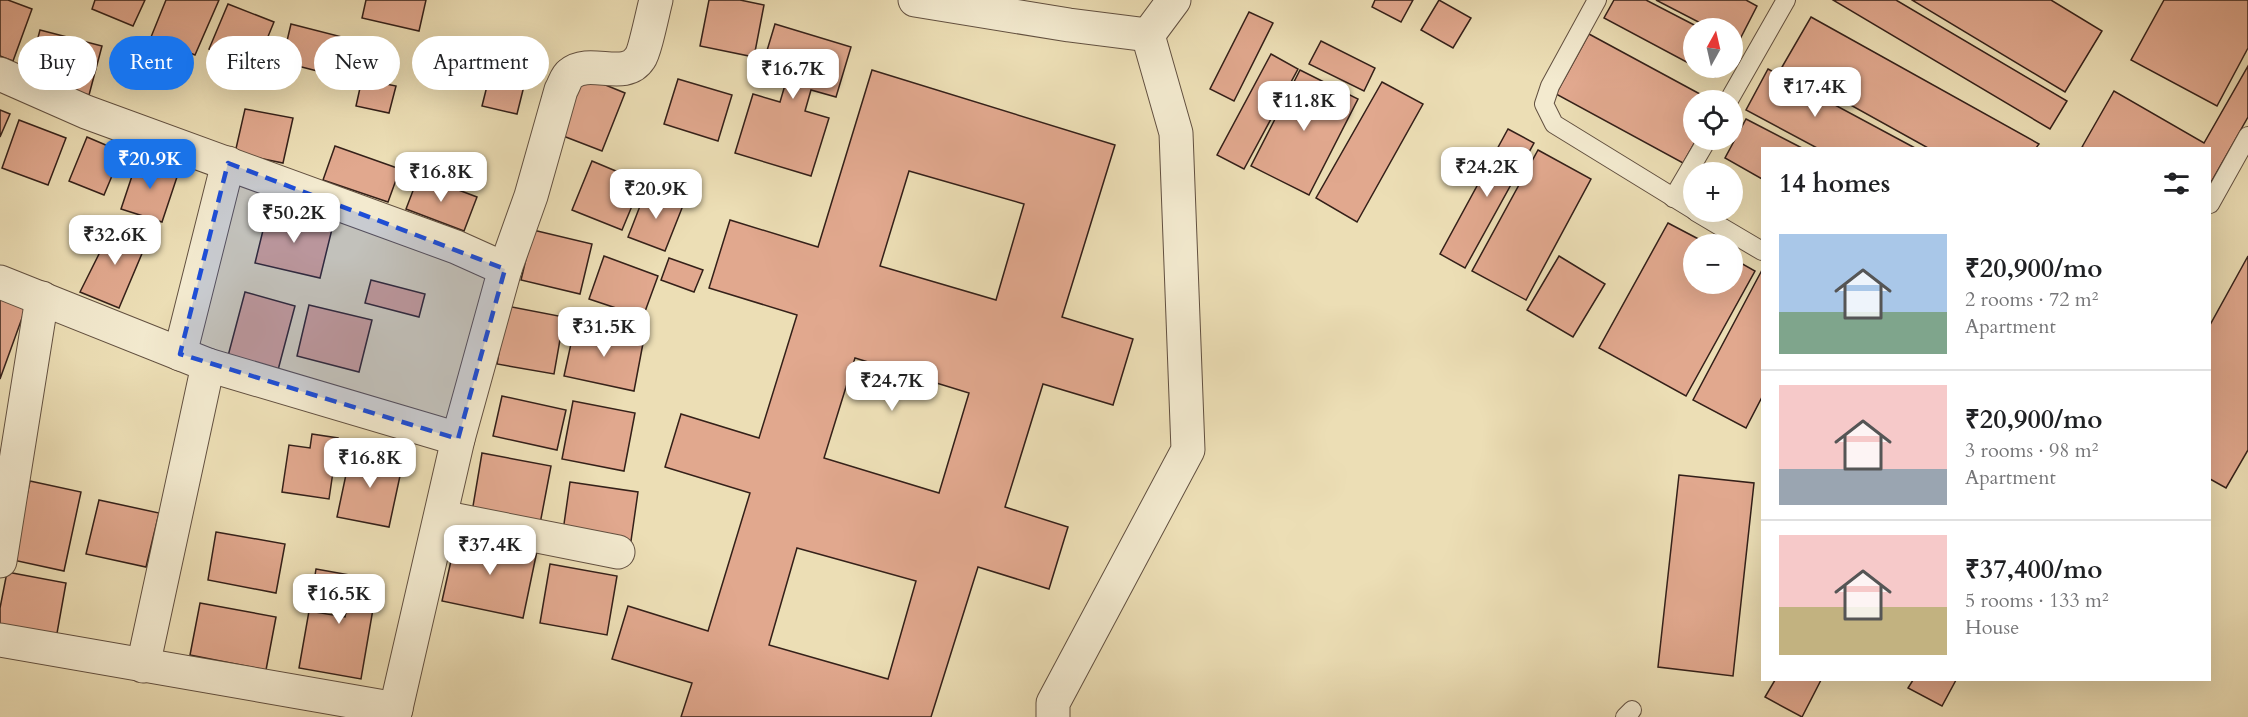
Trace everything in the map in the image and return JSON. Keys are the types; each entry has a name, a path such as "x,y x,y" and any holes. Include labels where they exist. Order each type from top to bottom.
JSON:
{"street":[{"path":"0,640 395,713 458,440 505,269 531,196 561,90 570,74 585,66 617,69 628,67 640,59 656,0"},
{"path":"915,0 1069,25 1148,35"},
{"path":"1148,35 1174,0"},
{"path":"1053,717 1053,702 1188,450 1176,133 1148,35"},
{"path":"0,74 86,112 456,247 505,269"},
{"path":"142,666 228,163"},
{"path":"0,282 194,359 458,440"},
{"path":"0,561 42,298"},
{"path":"441,517 618,552"}],"lane":[{"path":"1597,0 1550,86 1544,104 1554,124 1683,204"},
{"path":"1735,90 1786,0"},
{"path":"2211,202 2248,136"},
{"path":"1673,198 1701,150"},
{"path":"1713,222 1761,250"}],"highlighted area":[{"path":"228,163 505,269 458,439 180,354"}],"building":[{"path":"0,0 8,0 32,9 22,36 18,36 18,47 13,61 0,56"},
{"path":"95,0 145,0 133,26 92,9"},
{"path":"166,0 219,0 195,55 194,36 151,36"},
{"path":"366,0 426,0 419,31 362,18"},
{"path":"709,0 740,0 764,5 754,57 700,46"},
{"path":"1375,0 1413,0 1401,22 1372,7"},
{"path":"1439,0 1471,18 1453,48 1421,30"},
{"path":"1614,0 1646,0 1683,19 1683,60 1604,18"},
{"path":"1656,0 1746,0 1757,6 1743,33 1743,18 1691,18"},
{"path":"1833,0 1896,0 2067,101 2050,129"},
{"path":"1912,0 2051,0 2102,31 2065,92"},
{"path":"2164,0 2248,0 2248,48 2217,106 2131,60"},
{"path":"228,4 274,22 268,36 214,36"},
{"path":"1249,12 1273,23 1234,101 1210,89"},
{"path":"1811,17 2039,144 2037,147 1926,147 1782,67"},
{"path":"291,24 338,36 314,36 314,70 302,67 302,36 288,36"},
{"path":"775,24 851,47 836,97 811,90 805,111 829,118 811,176 735,153 753,94 780,102 785,85 759,77"},
{"path":"40,30 63,36 38,36"},
{"path":"1589,34 1693,90 1683,90 1683,150 1690,150 1683,163 1556,94"},
{"path":"1321,41 1375,68 1364,91 1309,64"},
{"path":"97,45 102,46 97,65"},
{"path":"1271,54 1298,69 1244,169 1217,155"},
{"path":"2248,66 2248,117 2211,182 2211,147 2082,147 2114,91 2204,143"},
{"path":"1768,69 1913,147 1815,147 1746,110"},
{"path":"872,70 1115,145 1062,317 1133,339 1113,405 1043,384 1005,507 1068,527 1049,589 978,567 931,717 681,717 692,683 612,659 628,606 708,631 750,493 665,467 681,414 759,438 797,315 709,288 730,220 818,247","holes":["909,171 1024,204 996,300 880,266","855,358 969,393 939,493 824,458","797,548 916,581 888,679 769,645"]},
{"path":"1300,70 1358,99 1309,195 1251,166"},
{"path":"581,75 625,93 602,151 558,134"},
{"path":"678,79 732,95 718,141 664,124"},
{"path":"1382,82 1423,104 1357,222 1316,198"},
{"path":"70,90 90,90 89,95"},
{"path":"360,90 395,90 389,113 356,106"},
{"path":"486,90 523,90 517,114 482,106"},
{"path":"245,109 293,118 283,163 235,153"},
{"path":"0,110 10,114 0,137"},
{"path":"1746,119 1800,147 1761,147 1761,178 1743,168 1743,162 1732,162 1725,158 1729,150 1743,150 1743,125"},
{"path":"19,120 66,138 48,185 2,168"},
{"path":"1508,129 1534,143 1465,268 1440,254"},
{"path":"87,137 122,152 104,195 69,181"},
{"path":"335,146 400,169 388,202 323,180"},
{"path":"1538,150 1591,179 1526,300 1472,271"},
{"path":"138,158 179,171 162,222 121,209"},
{"path":"592,161 642,182 622,230 572,210"},
{"path":"419,175 477,197 464,231 406,209"},
{"path":"647,188 684,203 665,251 628,237"},
{"path":"268,210 333,225 320,278 255,263"},
{"path":"1668,223 1689,234 1683,234 1683,294 1742,294 1686,396 1599,348"},
{"path":"113,226 149,237 119,308 80,292"},
{"path":"533,230 592,244 580,294 521,280"},
{"path":"604,256 658,276 643,317 589,299"},
{"path":"1559,256 1605,284 1573,337 1527,310"},
{"path":"2248,256 2248,450 2226,488 2211,480 2211,323"},
{"path":"669,258 703,270 694,292 661,280"},
{"path":"1743,264 1755,271 1743,293"},
{"path":"1761,272 1761,399 1746,428 1693,400"},
{"path":"371,280 425,294 419,317 365,303"},
{"path":"245,292 295,306 278,370 228,356"},
{"path":"0,298 26,307 0,379"},
{"path":"309,305 372,320 359,372 297,356"},
{"path":"507,306 564,317 554,374 497,364"},
{"path":"575,325 644,338 634,391 564,376"},
{"path":"502,396 566,410 557,450 493,436"},
{"path":"573,401 635,413 624,471 562,459"},
{"path":"312,434 338,438 329,499 282,492 289,445 310,448"},
{"path":"351,451 403,462 389,527 337,517"},
{"path":"482,453 551,466 540,524 472,512"},
{"path":"1679,475 1754,483 1733,676 1658,667"},
{"path":"30,481 81,492 64,571 13,560"},
{"path":"570,482 638,492 631,541 563,531"},
{"path":"99,500 159,513 146,567 86,554"},
{"path":"216,532 285,544 276,593 208,580"},
{"path":"457,534 537,551 523,618 442,601"},
{"path":"550,564 617,576 607,635 540,623"},
{"path":"316,569 378,580 361,679 299,668 309,611 345,617 347,607 311,601"},
{"path":"7,572 66,583 56,639 0,629 0,608"},
{"path":"200,603 276,617 266,670 190,655"},
{"path":"1774,681 1820,681 1802,717 1765,697"},
{"path":"1912,681 1955,681 1942,706 1908,688"}]}
